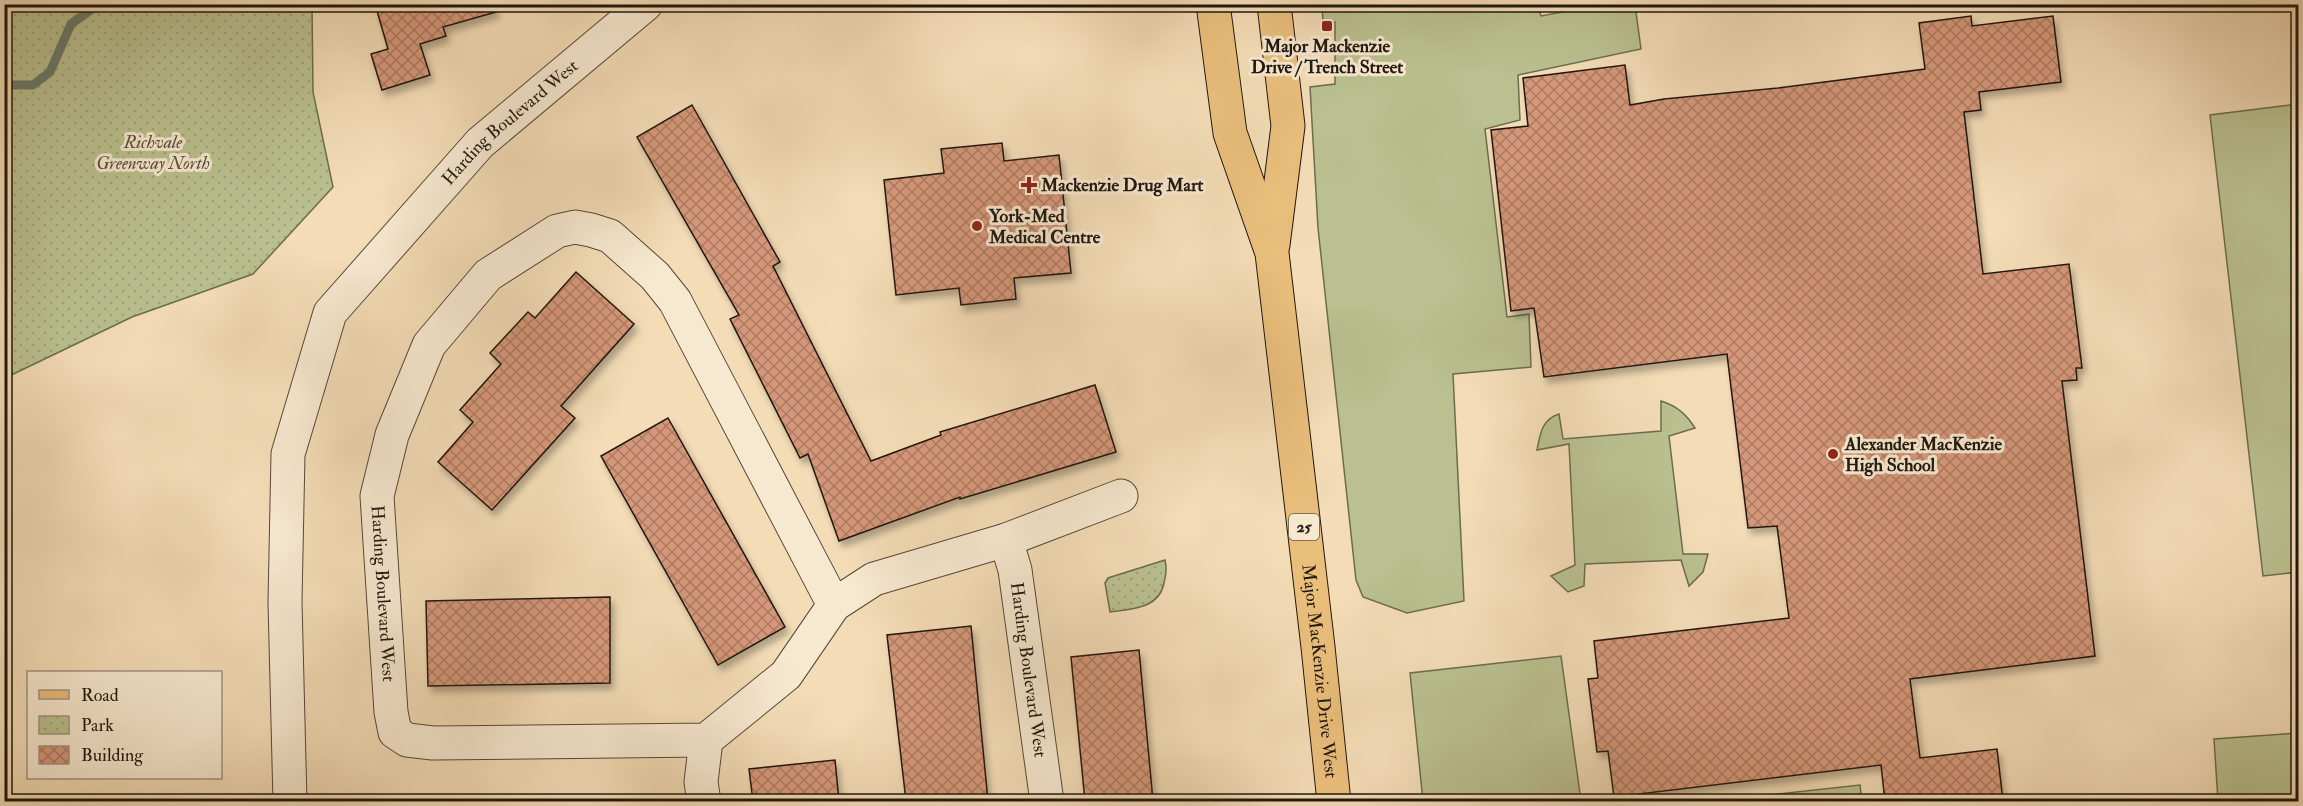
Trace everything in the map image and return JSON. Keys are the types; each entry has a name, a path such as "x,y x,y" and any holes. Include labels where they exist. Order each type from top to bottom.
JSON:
{"main road":[{"name":"Major MacKenzie Drive West","path":"1213,4 1230,133 1272,253 1334,801"},
{"name":"Major MacKenzie Drive West","path":"1272,253 1288,126 1274,4"}],"street":[{"name":"Harding Boulevard West","path":"290,801 285,602 288,454 330,313 480,143 646,4"},
{"name":"Harding Boulevard West","path":"706,740 433,744 407,740 395,732 390,712 387,675 377,496 392,435 429,345 488,275 557,231 574,227 610,236 655,276 675,301 834,605"},
{"path":"704,801 701,782 706,740 786,675 834,605 874,579 1006,540 1121,496"},
{"name":"Harding Boulevard West","path":"1006,540 1016,570 1047,801"}],"green space":[{"name":"Richvale Greenway North","path":"5,4 312,5 313,92 333,187 253,274 132,317 5,378"},
{"path":"1322,5 1538,5 1541,16 1600,5 1635,5 1641,49 1518,75 1520,120 1485,129 1507,317 1529,314 1531,367 1453,374 1464,601 1407,613 1363,597 1356,580 1318,228 1310,87 1335,84 1335,22 1323,23"},
{"path":"2298,104 2298,572 2263,576 2210,115"},
{"path":"1661,401 1681,411 1695,428 1669,436 1683,554 1708,554 1703,572 1689,586 1681,560 1585,564 1584,586 1568,592 1551,576 1575,565 1569,444 1537,450 1545,423 1559,414 1563,439 1661,431"},
{"path":"1165,560 1164,583 1156,598 1143,606 1110,612 1105,583 1108,578"},
{"path":"1561,656 1581,801 1423,801 1410,673"},
{"path":"2298,733 2298,801 2218,801 2214,739"},
{"path":"1860,785 1862,801 1715,801"}],"building":[{"path":"375,4 494,4 496,12 443,27 446,36 420,44 430,75 382,90 371,54 388,49"},
{"path":"1971,16 1972,26 2053,16 2061,82 1979,92 1981,110 1964,112 1983,274 2069,264 2082,368 2076,368 2077,380 2062,381 2095,656 1910,679 1920,758 1997,749 2003,801 1885,801 1881,765 1614,797 1608,751 1597,752 1588,679 1598,678 1594,641 1789,618 1777,526 1748,528 1727,354 1544,377 1534,308 1511,311 1491,130 1528,126 1523,78 1625,65 1630,105 1664,99 1778,88 1925,69 1919,23"},
{"path":"692,105 780,262 773,266 871,461 941,435 940,432 1095,385 1116,452 960,499 960,497 839,541 808,454 800,458 730,319 739,315 637,137"},
{"name":"York-Med Medical Centre","path":"1002,143 1004,161 1059,155 1071,273 1014,278 1016,299 961,305 959,288 896,295 884,180 944,173 941,149"},
{"path":"576,272 634,324 561,406 575,418 492,510 438,462 473,422 460,410 501,364 490,353 528,312 535,318"},
{"path":"668,418 785,627 718,665 601,456"},
{"path":"610,597 610,683 428,686 426,601"},
{"path":"971,626 988,801 906,801 887,635"},
{"path":"1139,650 1153,801 1085,801 1071,657"},
{"path":"835,760 839,801 753,801 749,769"}],"waterway":[{"path":"4,85 33,85 50,72 71,24 99,4"}],"place":[{"name":"Major Mackenzie Drive / Trench Street","path":"1327,26"},
{"name":"Mackenzie Drug Mart","path":"1029,185"},
{"name":"York-Med Medical Centre","path":"977,226"},
{"name":"Alexander MacKenzie High School","path":"1833,454"}]}
